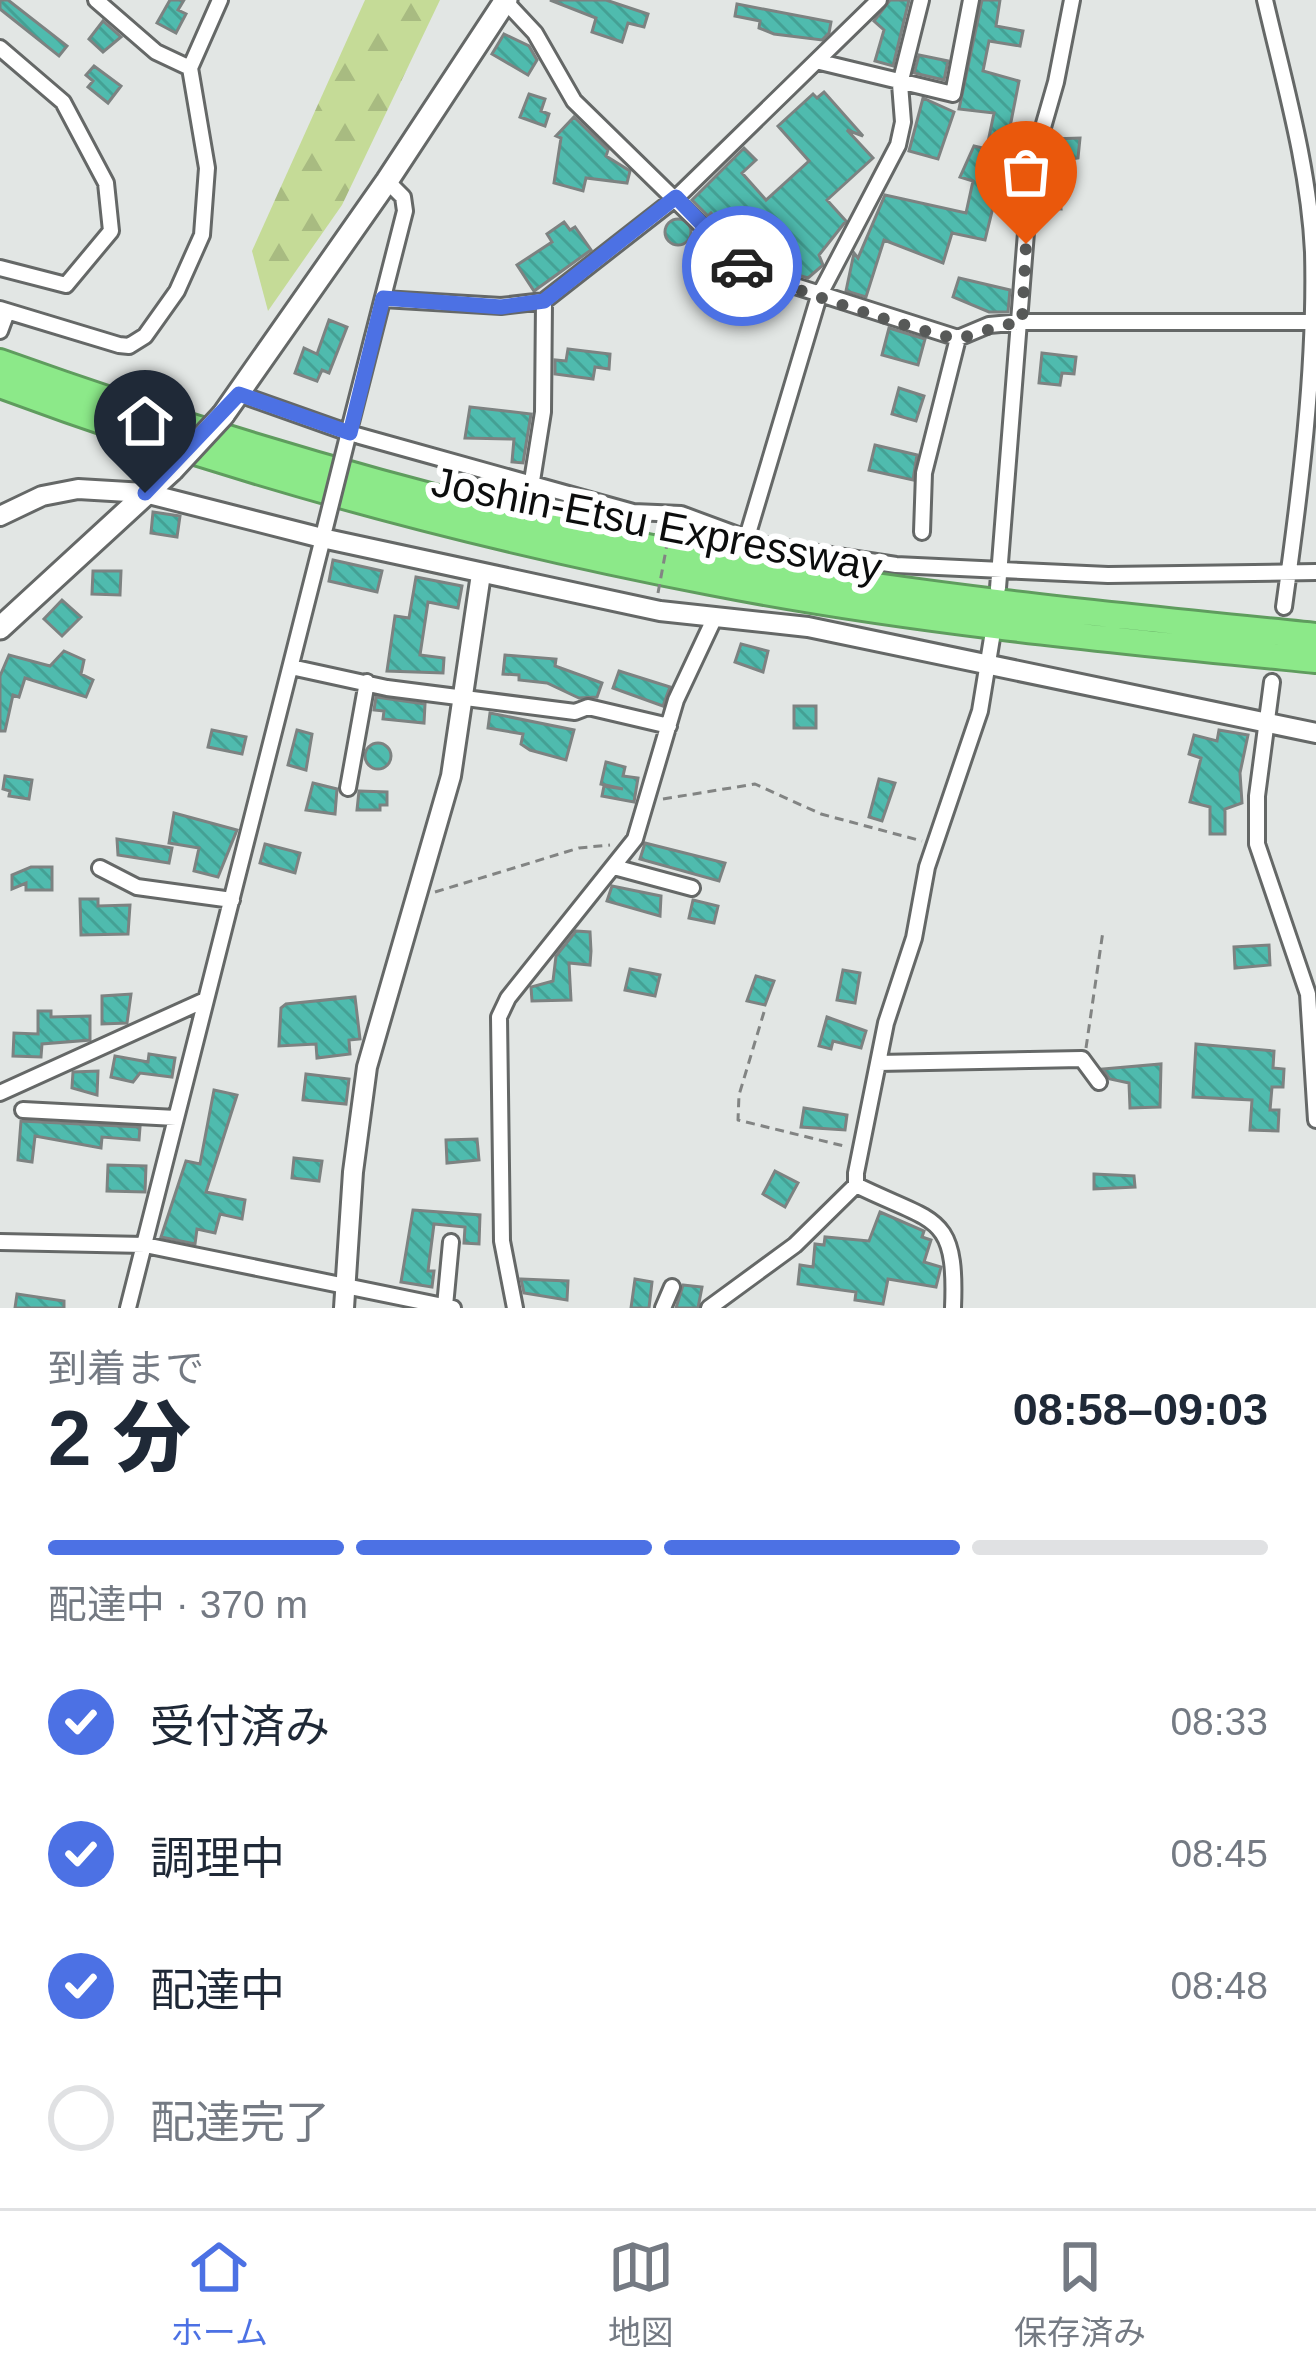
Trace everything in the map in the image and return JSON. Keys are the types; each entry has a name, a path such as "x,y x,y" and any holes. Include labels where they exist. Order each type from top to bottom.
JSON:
{"highway":[{"name":"Joshin-Etsu Expressway","path":"0,362 246,447 619,541 972,599 1316,636"},
{"name":"Joshin-Etsu Expressway","path":"0,385 241,467 593,557 841,603 1316,660"}],"main road":[{"path":"0,628 172,470 223,415 387,181 505,1"}],"street":[{"path":"95,0 156,52 190,68"},
{"path":"0,331 3,310 119,345 129,346 145,336 194,259 206,212 207,168 190,68 220,0"},
{"path":"383,298 501,307 544,301 676,197 879,0"},
{"path":"747,537 818,296 893,157 903,122 900,84 921,0"},
{"path":"820,62 953,94 970,0"},
{"path":"998,588 1031,169 1056,82 1072,0"},
{"path":"1265,0 1305,188 1312,252 1313,321 1284,608"},
{"path":"505,1 535,33 574,101 748,271 958,338 989,325 1022,322 1313,321"},
{"path":"0,48 76,119 106,182 112,222 104,241 66,285 0,268"},
{"path":"128,1308 406,205 387,181"},
{"path":"532,482 543,412 544,301"},
{"path":"922,532 924,473 958,338"},
{"path":"239,394 348,436 633,512 681,514 765,545 896,565 1108,575 1316,572"},
{"path":"0,516 42,496 78,489 145,493 481,574 601,595 660,611 787,623 988,667 1267,719 1316,733"},
{"path":"344,1308 368,1067 451,776 481,574"},
{"path":"515,1308 502,1241 500,1018 508,998 628,850 669,726 715,617"},
{"path":"709,1308 795,1245 856,1185 878,1063 935,843 980,711 992,638"},
{"path":"291,667 575,712 588,707 669,726"},
{"path":"348,788 367,682"},
{"path":"1272,682 1257,844 1311,986 1316,1120"},
{"path":"100,868 137,887 232,900"},
{"path":"614,868 692,888"},
{"path":"0,1093 205,1000"},
{"path":"878,1063 1082,1060 1099,1082"},
{"path":"22,1110 176,1118"},
{"path":"856,1185 946,1234 954,1250 953,1308"},
{"path":"0,1241 145,1245 449,1307 451,1242"},
{"path":"663,1308 672,1287"}],"path":[{"path":"658,593 670,528"},
{"path":"649,796 671,801 755,784 820,814 935,843"},
{"path":"415,896 579,848 604,845 628,850"},
{"path":"1082,1060 1103,931"},
{"path":"764,1012 739,1095 738,1120 840,1141 861,1151"}],"green space":[{"path":"365,0 440,0 342,205 268,311 252,251"}],"building":[{"path":"0,0 8,0 67,46 59,56 0,9"},
{"path":"170,0 184,0 178,10 186,14 176,33 157,23"},
{"path":"550,0 606,0 648,14 644,27 628,23 622,42 592,32 596,18"},
{"path":"890,0 909,0 893,66 875,61 884,30 874,21"},
{"path":"982,0 1000,0 996,26 1023,31 1020,46 989,41 983,71 1019,81 1010,127 1028,132 1025,147 988,142 994,113 959,109"},
{"path":"737,4 831,22 829,33 822,40 774,34 759,28 760,21 735,16"},
{"path":"103,21 121,37 103,52 89,39"},
{"path":"504,34 529,46 537,60 528,75 492,54"},
{"path":"919,55 948,61 944,80 914,73"},
{"path":"94,66 121,86 108,103 88,87 93,81 86,75"},
{"path":"824,92 863,136 847,130 873,158 827,200 846,221 819,255 823,265 808,278 774,268 753,243 745,250 692,200 744,148 756,160 742,173 766,200 809,161 778,126 813,94 817,98"},
{"path":"529,94 545,99 541,111 549,114 545,126 520,117"},
{"path":"923,98 954,112 938,159 909,151"},
{"path":"574,117 608,150 606,156 630,171 627,183 586,178 583,191 554,183 561,138 556,136"},
{"path":"1080,138 1078,158 1046,163 1051,139"},
{"path":"974,146 991,150 983,189 996,195 985,240 952,233 943,263 884,240 866,297 846,291 854,253 858,258 885,195 966,213 973,181 960,177"},
{"path":"1043,168 1056,169 1061,209 1039,208"},
{"path":"678,219 691,232 678,245 665,232"},
{"path":"564,222 570,230 575,227 591,250 534,291 517,265 552,242 547,234"},
{"path":"959,278 1010,290 1008,312 989,312 953,297"},
{"path":"329,320 347,327 329,373 322,370 317,381 295,373 304,348 317,354"},
{"path":"889,328 925,339 918,365 882,355"},
{"path":"568,349 610,354 609,369 595,367 593,379 555,374 555,360 566,361"},
{"path":"1042,353 1076,357 1074,374 1062,373 1060,385 1039,383"},
{"path":"899,388 924,396 916,421 892,414"},
{"path":"470,407 531,414 523,463 512,462 514,439 465,438"},
{"path":"875,445 917,455 913,480 869,470"},
{"path":"153,512 180,516 177,537 151,533"},
{"path":"333,560 382,571 377,592 329,581"},
{"path":"93,571 121,571 120,595 92,594"},
{"path":"416,577 462,586 458,608 428,602 420,655 444,658 443,673 387,671 395,616 409,618"},
{"path":"62,600 81,617 62,636 44,619"},
{"path":"741,644 768,651 763,672 735,662"},
{"path":"64,651 84,660 81,674 93,680 86,697 25,678 19,697 13,695 5,731 0,731 0,676 9,655 50,666"},
{"path":"505,655 556,659 555,666 602,683 597,697 579,698 547,683 503,674"},
{"path":"619,671 670,687 663,706 613,688"},
{"path":"376,697 425,704 424,723 383,719 384,711 374,710"},
{"path":"794,706 816,706 816,728 794,728"},
{"path":"490,713 574,730 566,760 530,750 521,744 523,734 488,728"},
{"path":"212,730 246,737 242,754 208,747"},
{"path":"297,730 312,734 306,770 288,765"},
{"path":"1219,730 1248,735 1240,773 1242,803 1225,809 1225,834 1210,834 1210,807 1190,802 1201,758 1189,754 1194,735 1217,741"},
{"path":"378,743 388,746 388,766 378,769 368,766 365,756 368,746"},
{"path":"606,762 625,767 623,776 638,778 634,802 602,796 604,786 623,789 601,784"},
{"path":"5,776 32,780 29,799 9,796 10,791 3,789"},
{"path":"879,779 895,783 882,821 869,817"},
{"path":"313,783 337,789 335,814 306,810"},
{"path":"359,791 387,792 387,805 380,805 380,810 357,810"},
{"path":"174,813 237,830 218,877 194,871 199,848 169,843"},
{"path":"117,839 172,848 169,863 118,855"},
{"path":"645,843 725,863 719,881 640,859"},
{"path":"265,844 300,853 295,873 260,863"},
{"path":"31,867 52,867 52,890 26,890 26,883 12,889 12,875"},
{"path":"612,886 661,896 660,916 607,901"},
{"path":"80,899 98,899 98,906 130,905 128,934 81,935"},
{"path":"693,900 718,906 714,923 689,918"},
{"path":"576,931 590,932 590,965 569,963 571,1000 532,1001 531,987 553,981 556,956"},
{"path":"1269,945 1270,965 1235,968 1234,947"},
{"path":"630,969 660,975 655,996 625,990"},
{"path":"843,970 860,973 855,1003 837,1000"},
{"path":"756,976 774,981 765,1005 747,1001"},
{"path":"131,994 127,1023 102,1024 102,996"},
{"path":"355,997 360,1039 349,1040 350,1054 317,1058 316,1044 279,1046 281,1008 286,1004"},
{"path":"38,1011 51,1011 51,1017 90,1016 90,1040 42,1044 41,1057 13,1056 14,1033 38,1034"},
{"path":"827,1017 866,1031 861,1048 833,1041 831,1049 819,1046"},
{"path":"1196,1044 1274,1051 1273,1068 1284,1069 1283,1087 1272,1087 1270,1110 1279,1110 1278,1131 1250,1130 1252,1100 1193,1097"},
{"path":"149,1054 175,1058 172,1077 140,1073 133,1082 111,1077 115,1056 148,1062"},
{"path":"1161,1064 1160,1107 1130,1108 1129,1083 1110,1079 1103,1069"},
{"path":"98,1071 97,1095 72,1088 73,1072"},
{"path":"306,1074 349,1079 346,1104 303,1100"},
{"path":"214,1090 237,1095 206,1192 245,1200 242,1219 220,1214 215,1233 197,1229 195,1244 161,1237 186,1161 200,1164"},
{"path":"804,1108 847,1115 845,1130 801,1127"},
{"path":"21,1121 140,1127 139,1140 102,1137 101,1148 35,1136 32,1162 18,1160"},
{"path":"477,1139 479,1160 447,1163 446,1140"},
{"path":"294,1158 322,1161 319,1181 292,1178"},
{"path":"108,1165 146,1166 145,1192 107,1191"},
{"path":"775,1171 798,1183 785,1207 763,1194"},
{"path":"1094,1174 1134,1176 1135,1187 1094,1189"},
{"path":"413,1210 480,1215 479,1244 464,1243 465,1227 434,1224 428,1271 434,1271 432,1287 401,1282"},
{"path":"880,1212 924,1231 922,1237 931,1240 924,1262 941,1267 936,1287 888,1279 883,1304 855,1300 856,1292 798,1284 800,1265 813,1267 815,1244 824,1245 825,1237 869,1241"},
{"path":"521,1279 568,1281 567,1300 524,1293"},
{"path":"635,1279 652,1282 649,1308 631,1308"},
{"path":"683,1285 702,1287 698,1308 676,1308"},
{"path":"17,1294 64,1301 64,1308 15,1308"}],"way so far":[{"path":"742,266 776,283 958,338 989,325 1022,322 1026,244"}],"route":[{"path":"145,493 172,470 239,394 350,433 383,298 501,307 544,301 676,197 742,266"}]}
